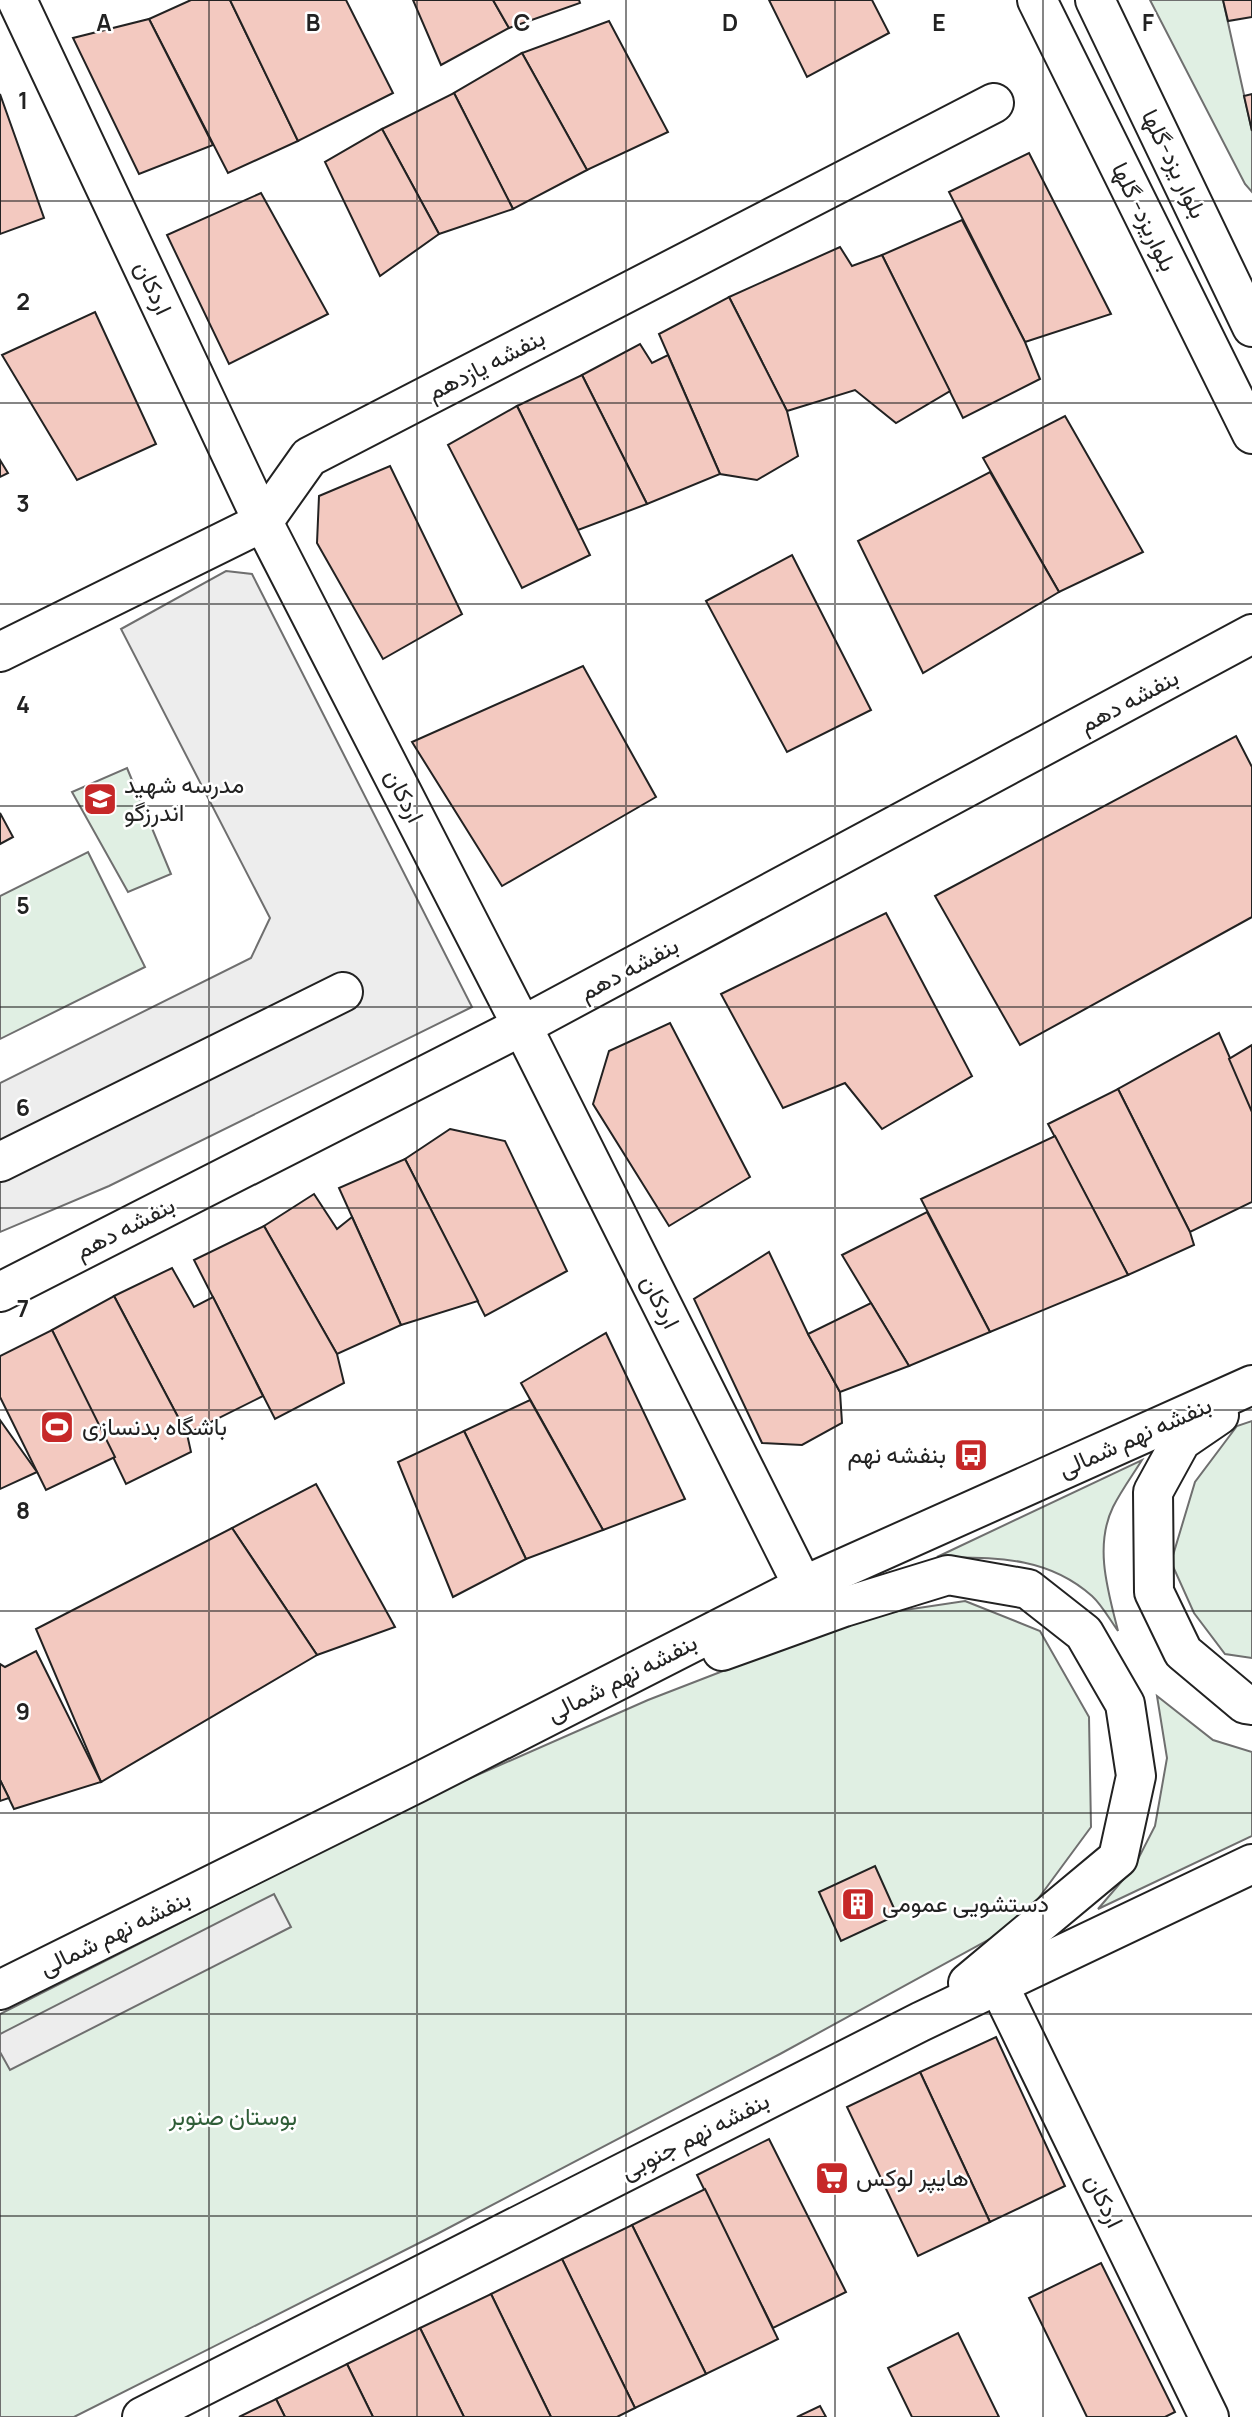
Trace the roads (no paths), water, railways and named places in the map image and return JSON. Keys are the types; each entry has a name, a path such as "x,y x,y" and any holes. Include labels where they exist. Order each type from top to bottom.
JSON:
{"main road":[{"path":"0,3 5,0"},
{"name":"اردکان","path":"17,0 263,522 522,1026 803,1586"},
{"name":"بلواریزد- گلها","path":"1037,0 1252,434"},
{"name":"بلوار یزد-گلها","path":"1095,0 1252,327"},
{"name":"بنفشه یازدهم","path":"0,652 263,522 309,457 994,103"},
{"name":"بنفشه دهم","path":"0,1292 522,1026 1252,634"},
{"path":"0,1163 344,992"},
{"name":"بنفشه نهم شمالی","path":"0,1990 418,1783 803,1586 1252,1385"},
{"path":"1252,1392 1181,1441 1153,1492 1154,1592 1183,1652 1244,1704 1252,1705"},
{"path":"418,1783 740,1644 844,1607 948,1575 1028,1589 1084,1633 1125,1704 1136,1776 1118,1858 920,2022"},
{"name":"بنفشه نهم جنوبی","path":"142,2417 920,2022 1252,1864"},
{"name":"اردکان","path":"998,1984 1209,2417"}],"place":[{"name":"مدرسه شهید اندرزگو","path":"100,799"},
{"name":"باشگاه بدنسازی","path":"57,1427"},
{"name":"بنفشه نهم","path":"971,1455"},
{"name":"دستشویی عمومی","path":"858,1904"},
{"name":"هایپر لوکس","path":"832,2178"}],"park label":[{"name":"بوستان صنوبر","path":"233,2117"}]}
